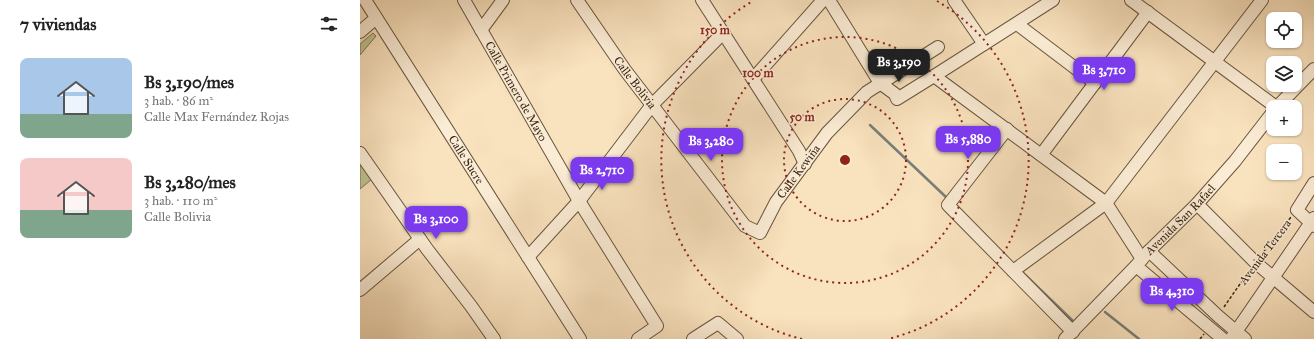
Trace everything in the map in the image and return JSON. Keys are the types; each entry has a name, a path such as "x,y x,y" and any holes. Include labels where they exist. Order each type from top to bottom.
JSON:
{"street":[{"name":"Calle Sucre","path":"365,0 580,339"},
{"name":"Calle Primero de Mayo","path":"464,0 579,201 657,326 638,339"},
{"path":"481,30 503,0"},
{"name":"Calle Bolivia","path":"577,0 625,70 745,226 760,233"},
{"path":"702,0 724,32 799,151 805,164"},
{"path":"753,79 824,0 878,85 895,94 897,99 1018,24 1053,0"},
{"path":"954,0 984,44"},
{"path":"1131,0 1267,100"},
{"path":"1013,271 1106,203 1262,0"},
{"path":"1041,155 1148,12"},
{"path":"360,32 376,18"},
{"path":"1018,24 1095,83"},
{"path":"528,257 579,201 652,104 724,32"},
{"name":"Calle Kewiña","path":"760,233 776,202 827,133 867,92 938,47"},
{"path":"1284,100 1314,69"},
{"path":"934,76 1106,203 1142,259 1209,327 1223,339"},
{"name":"Avenida San Rafael","path":"1069,335 1197,204 1235,161 1266,121"},
{"path":"1007,129 948,205 1013,271 1069,335"},
{"path":"360,153 420,239 494,339"},
{"name":"Avenida Tercera","path":"1297,210 1314,183"},
{"path":"1197,204 1256,262 1314,312"},
{"path":"1297,210 1313,222"},
{"name":"Avenida Tercera","path":"1238,336 1274,276 1313,222"},
{"path":"360,290 420,239"},
{"path":"1142,259 1218,316 1238,336"},
{"path":"693,339 718,324 737,339"}],"path":[{"name":"Avenida Tercera","path":"1218,316 1256,262 1297,210"},
{"path":"1200,339 1209,327"}],"green space":[{"path":"373,33 376,36 360,55 360,44"},
{"path":"362,165 372,179 360,189 360,166"}],"waterway":[{"path":"870,125 947,198"},
{"path":"1021,271 1073,321"},
{"path":"1105,312 1139,339"}]}
